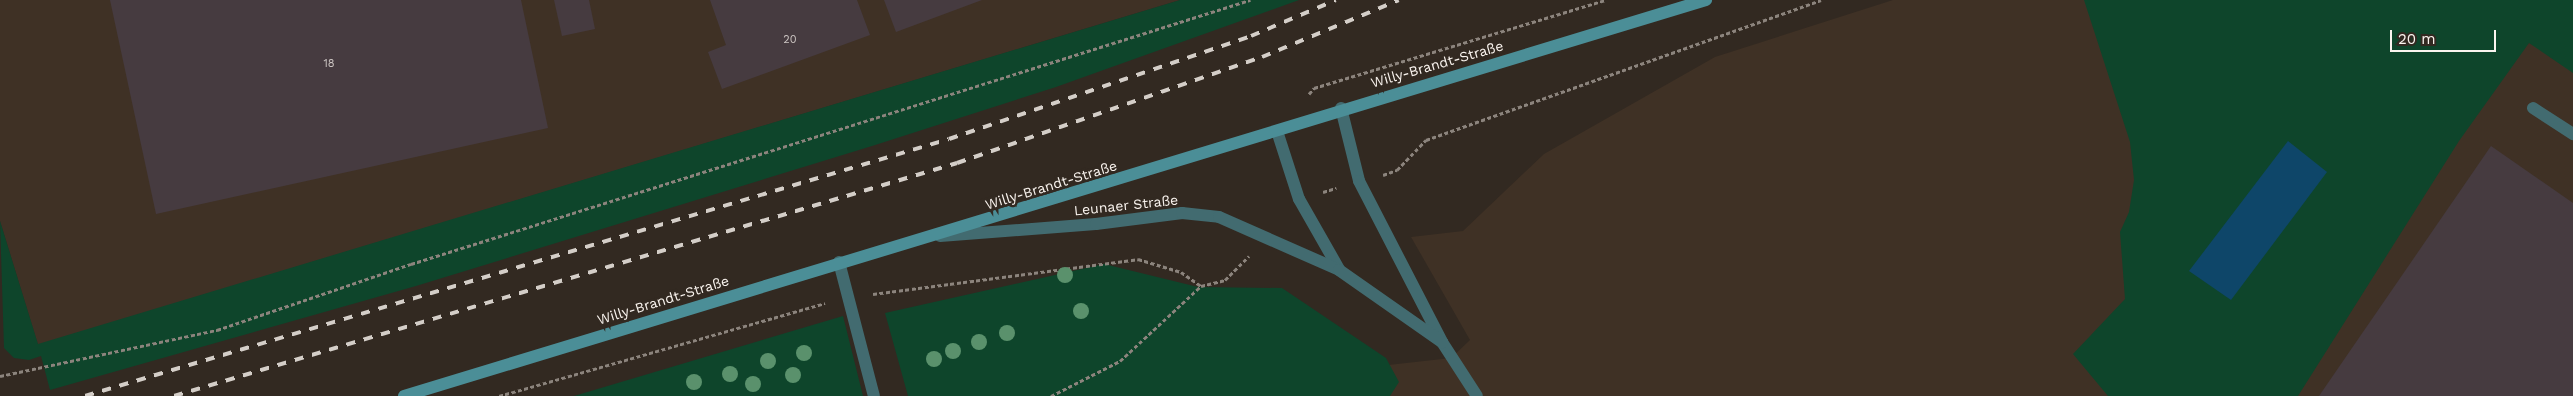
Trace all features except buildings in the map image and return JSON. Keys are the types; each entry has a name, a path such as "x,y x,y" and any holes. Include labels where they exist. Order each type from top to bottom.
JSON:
{"main road":[{"name":"Willy-Brandt-Straße","path":"404,396 839,262 936,236 1277,131 1341,108 1706,0"}],"street":[{"name":"Leunaer Straße","path":"1341,108 1359,181 1442,342 1477,396"},
{"path":"2533,108 2573,134"},
{"name":"Leunaer Straße","path":"1277,131 1299,199 1339,270"},
{"name":"Leunaer Straße","path":"936,236 1096,224 1182,212 1219,217 1339,270 1442,342"},
{"path":"839,262 874,396"}],"path":[{"path":"0,376 217,330 411,264 1250,0"},
{"path":"1299,199 1397,170 1426,140 1821,0"},
{"path":"1052,396 1120,361 1201,286"}],"shaded area":[{"path":"0,0 1180,0 38,345 0,221"},
{"path":"1893,0 2573,0 2573,396 1178,396 1220,384 1451,358 1470,340 1411,237 1463,231 1544,154 1715,57"}],"green space":[{"path":"1180,0 1299,0 1056,87 872,146 416,286 50,390 41,356 29,360 14,358 4,348 0,221 38,344"},
{"path":"2084,0 2573,0 2573,73 2529,43 2459,141 2298,396 2108,396 2073,354 2125,299 2120,232 2129,212 2134,180 2130,142"},
{"path":"1104,264 1198,287 1282,288 1386,358 1399,382 1390,396 908,396 885,313"},
{"path":"843,316 863,396 574,396"}],"water":[{"path":"2288,141 2327,172 2231,300 2189,271"}],"railway":[{"path":"85,396 949,139 1251,36 1336,0"},
{"path":"174,396 957,163 1262,57 1399,0"}]}
